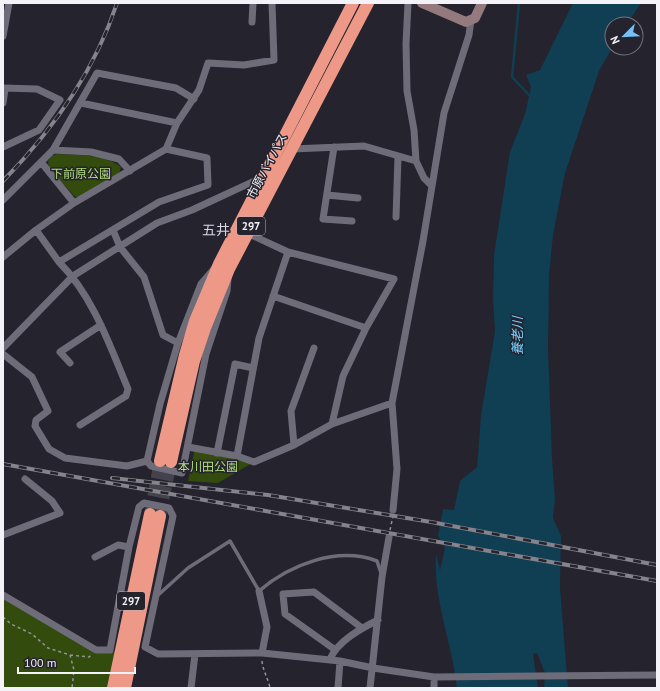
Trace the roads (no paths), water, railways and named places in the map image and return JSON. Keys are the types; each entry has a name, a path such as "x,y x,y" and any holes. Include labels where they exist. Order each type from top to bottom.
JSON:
{"highway":[{"name":"市原バイパス","path":"165,462 185,355 195,321 224,266 263,178 353,3"},
{"name":"市原バイパス","path":"224,266 247,233 368,3"},
{"name":"297","path":"113,688 155,515 125,688"}],"street":[{"path":"3,36 9,3"},
{"path":"252,22 253,3"},
{"path":"3,257 36,230 74,203 166,149 177,123 199,90 208,63 244,65 274,60 272,3"},
{"path":"408,3 407,91 414,130 416,161 424,178 431,185"},
{"path":"422,3 466,22 475,18 482,3"},
{"path":"393,510 397,469 392,403 423,241 444,113 469,35 471,20"},
{"path":"3,200 53,150 97,74 176,88 194,99"},
{"path":"3,103 4,88 37,89 60,100 39,130 3,147"},
{"path":"81,103 177,123"},
{"path":"292,149 364,146 416,161"},
{"path":"334,147 323,219 352,221"},
{"path":"59,262 159,202 208,185 206,158 166,149"},
{"path":"53,150 91,152 119,159 130,171"},
{"path":"396,217 398,157"},
{"path":"41,162 74,203"},
{"path":"3,348 73,276 157,223 192,210 263,178"},
{"path":"327,195 358,198"},
{"path":"36,230 59,262 73,276 101,325 128,390 126,396 80,425"},
{"path":"113,230 120,247 144,277 163,335 178,343"},
{"path":"247,233 288,252 394,279 366,328 342,376 332,424"},
{"path":"237,456 259,338 288,252"},
{"path":"147,461 160,404 178,343 200,284 224,266"},
{"path":"147,461 151,466 182,472 206,354 227,291 224,266"},
{"path":"273,296 366,328"},
{"path":"70,363 60,352 101,325"},
{"path":"294,445 291,411 314,348"},
{"path":"3,354 32,377 48,411 36,420 35,426 49,449 65,458 127,466 147,461"},
{"path":"217,453 235,364 253,368"},
{"path":"188,447 237,456 254,462 294,445 332,424 392,403"},
{"path":"3,535 60,513 52,501 25,479"},
{"path":"3,595 96,650 110,650 129,546 139,507 144,503 169,508 173,516 145,647 158,654 262,653 330,659 373,668 434,677 657,675"},
{"path":"370,688 382,577 389,535"},
{"path":"95,557 118,544 129,546"},
{"path":"259,591 267,627 262,653"},
{"path":"334,649 285,614 283,594 314,592 362,628"},
{"path":"330,659 334,649 362,628 378,620"},
{"path":"190,688 195,654"},
{"path":"338,688 340,661"},
{"path":"434,677 434,688"}],"lane":[{"path":"156,598 188,568 230,541 259,591 272,579 300,564 335,557 356,556 377,561 382,577"}],"water":[{"name":"養老川","path":"573,3 641,3 632,16 604,16 604,56 607,56 599,71 565,173 553,235 549,276 548,349 555,499 553,518 561,536 560,588 568,688 544,688 545,673 537,653 533,654 538,688 457,688 455,671 437,588 436,554 440,570 445,548 438,536 443,509 454,510 460,481 477,467 481,415 495,331 493,298 494,255 510,152 525,114 531,87 526,75 540,70"}],"waterway":[{"path":"519,3 512,77 531,97"}],"tunnel":[{"path":"150,514 160,461"},
{"path":"160,516 171,462"}],"railway":[{"path":"3,181 38,142 70,98 97,52 117,3"},
{"path":"3,464 657,581"},
{"path":"112,478 268,495 431,522 657,565"}],"district":[{"name":"五井","path":"216,230"}],"park label":[{"name":"下前原公園","path":"81,174"},
{"name":"本川田公園","path":"208,467"}]}
